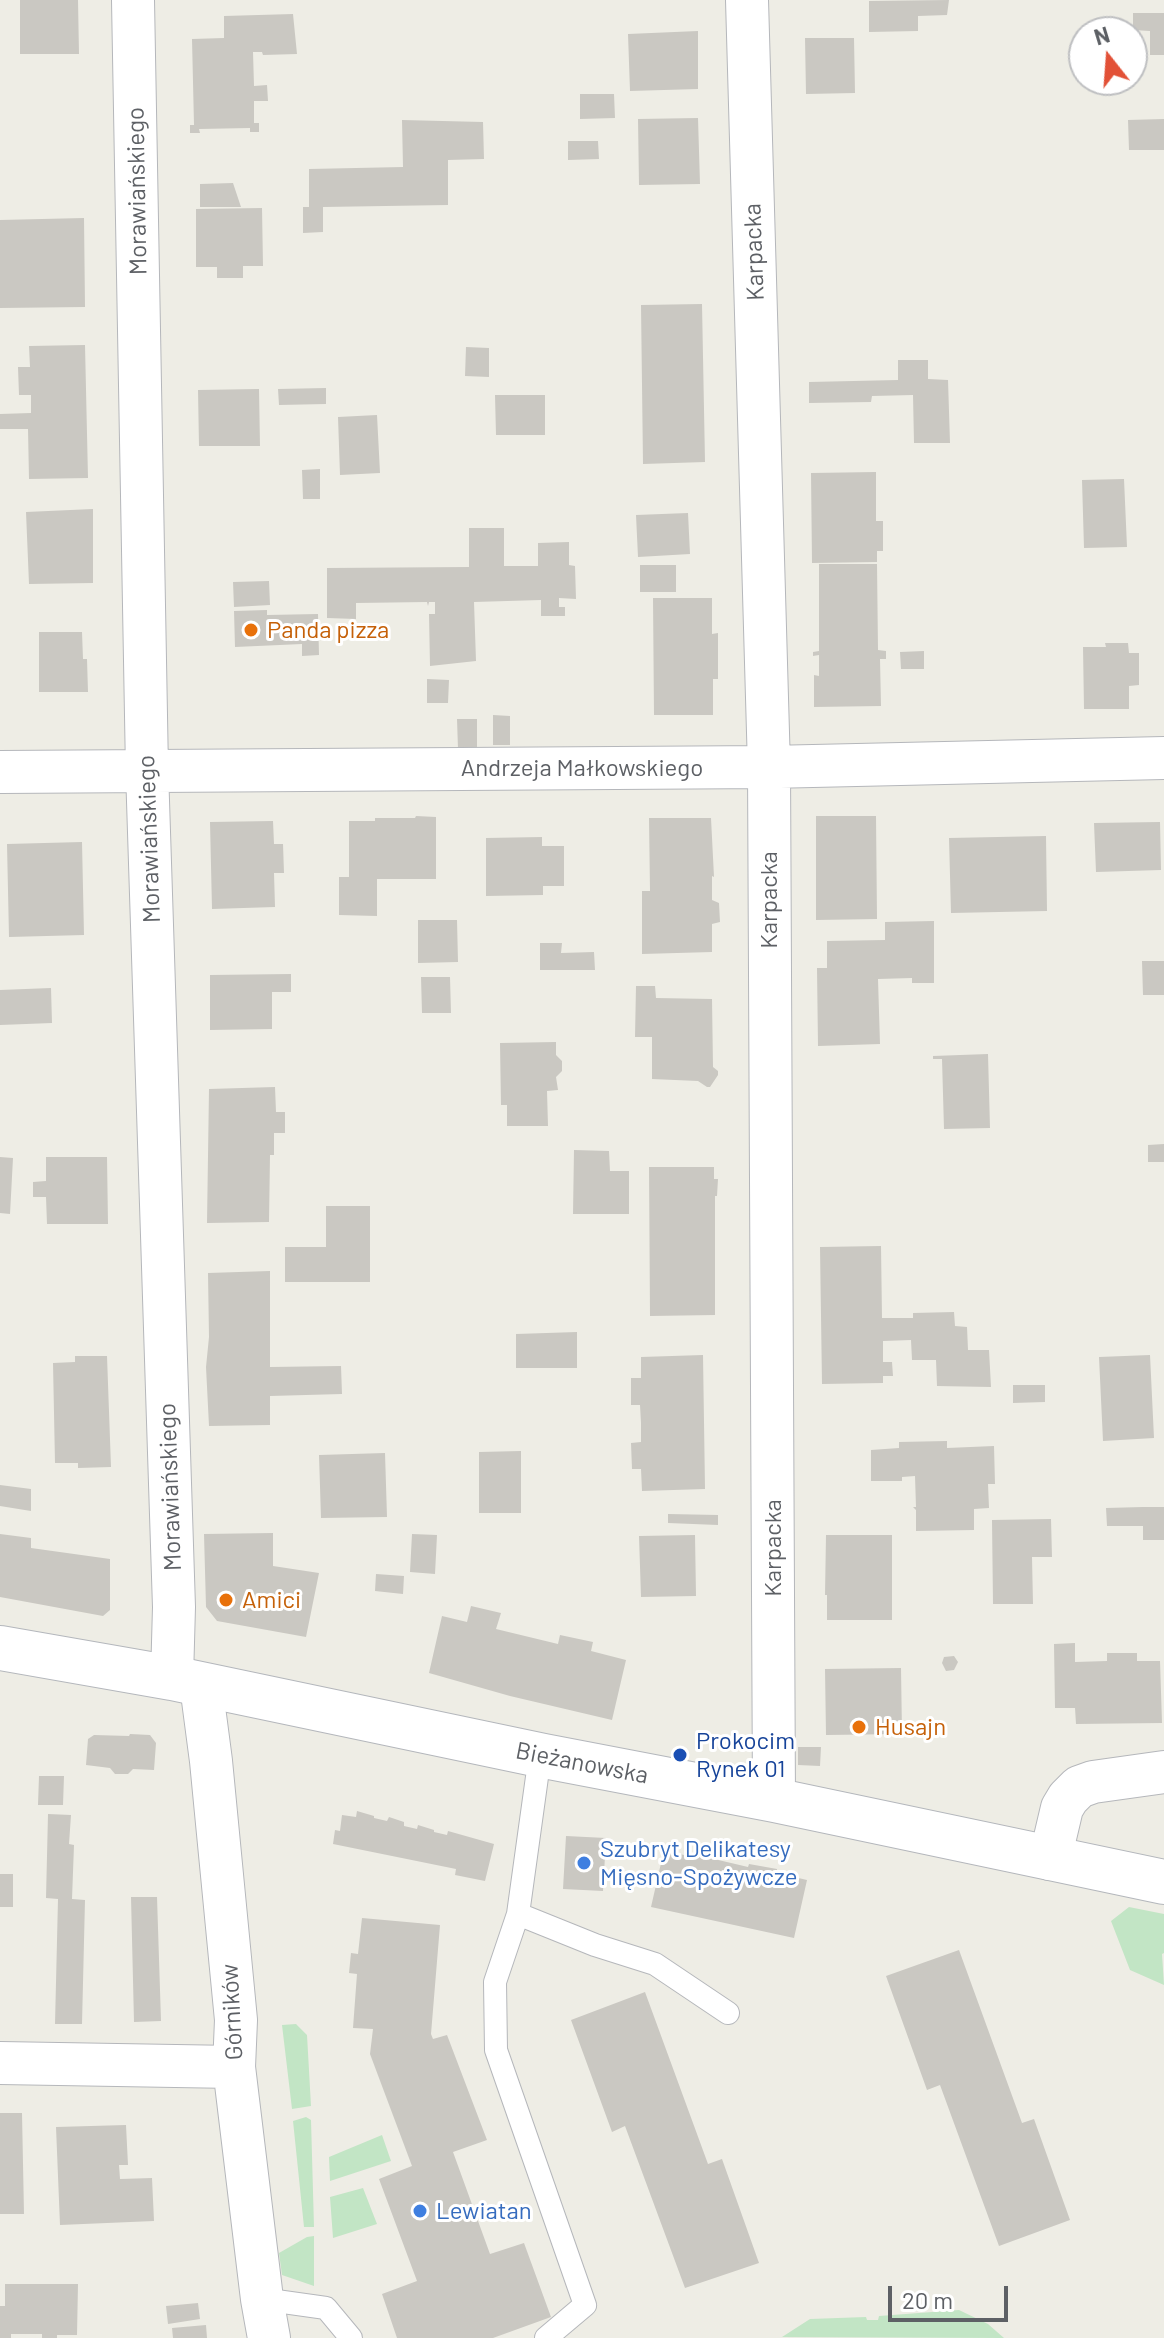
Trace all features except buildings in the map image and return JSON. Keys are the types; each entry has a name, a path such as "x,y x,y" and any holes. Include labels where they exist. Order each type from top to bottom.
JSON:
{"street":[{"name":"Morawiańskiego","path":"133,0 147,770 174,1607 187,1682"},
{"name":"Karpacka","path":"747,0 769,767 774,1800"},
{"name":"Andrzeja Małkowskiego","path":"0,772 769,767 1164,758"},
{"name":"Bieżanowska","path":"0,1648 187,1682 774,1800 1164,1882"},
{"name":"Górników","path":"187,1682 213,1776 236,2020 234,2067 266,2319"},
{"path":"1050,1859 1062,1808 1079,1787 1093,1782 1164,1772"},
{"path":"0,2063 234,2067"}],"lane":[{"path":"544,1756 537,1777 518,1914 495,1982 496,2050 585,2305 546,2338"},
{"path":"518,1914 595,1945 655,1964 728,2013"},
{"path":"266,2319 326,2308 351,2338"}],"green space":[{"path":"1129,1907 1164,1914 1164,1985 1130,1970 1111,1921"},
{"path":"296,2024 307,2035 311,2106 292,2109 282,2025"},
{"path":"306,2117 311,2120 314,2227 304,2227 293,2121"},
{"path":"382,2135 391,2161 330,2181 329,2157"},
{"path":"363,2188 377,2224 333,2238 330,2197"},
{"path":"314,2236 314,2286 282,2275 279,2253"},
{"path":"959,2310 988,2324 1004,2338 782,2337 810,2319 866,2317 867,2320 878,2320 879,2316"}],"place":[{"name":"Panda pizza","path":"251,630"},
{"name":"Amici","path":"226,1600"},
{"name":"Husajn","path":"859,1727"},
{"name":"Prokocim Rynek 01","path":"680,1755"},
{"name":"Szubryt Delikatesy Mięsno-Spożywcze","path":"584,1863"},
{"name":"Lewiatan","path":"420,2211"}]}
